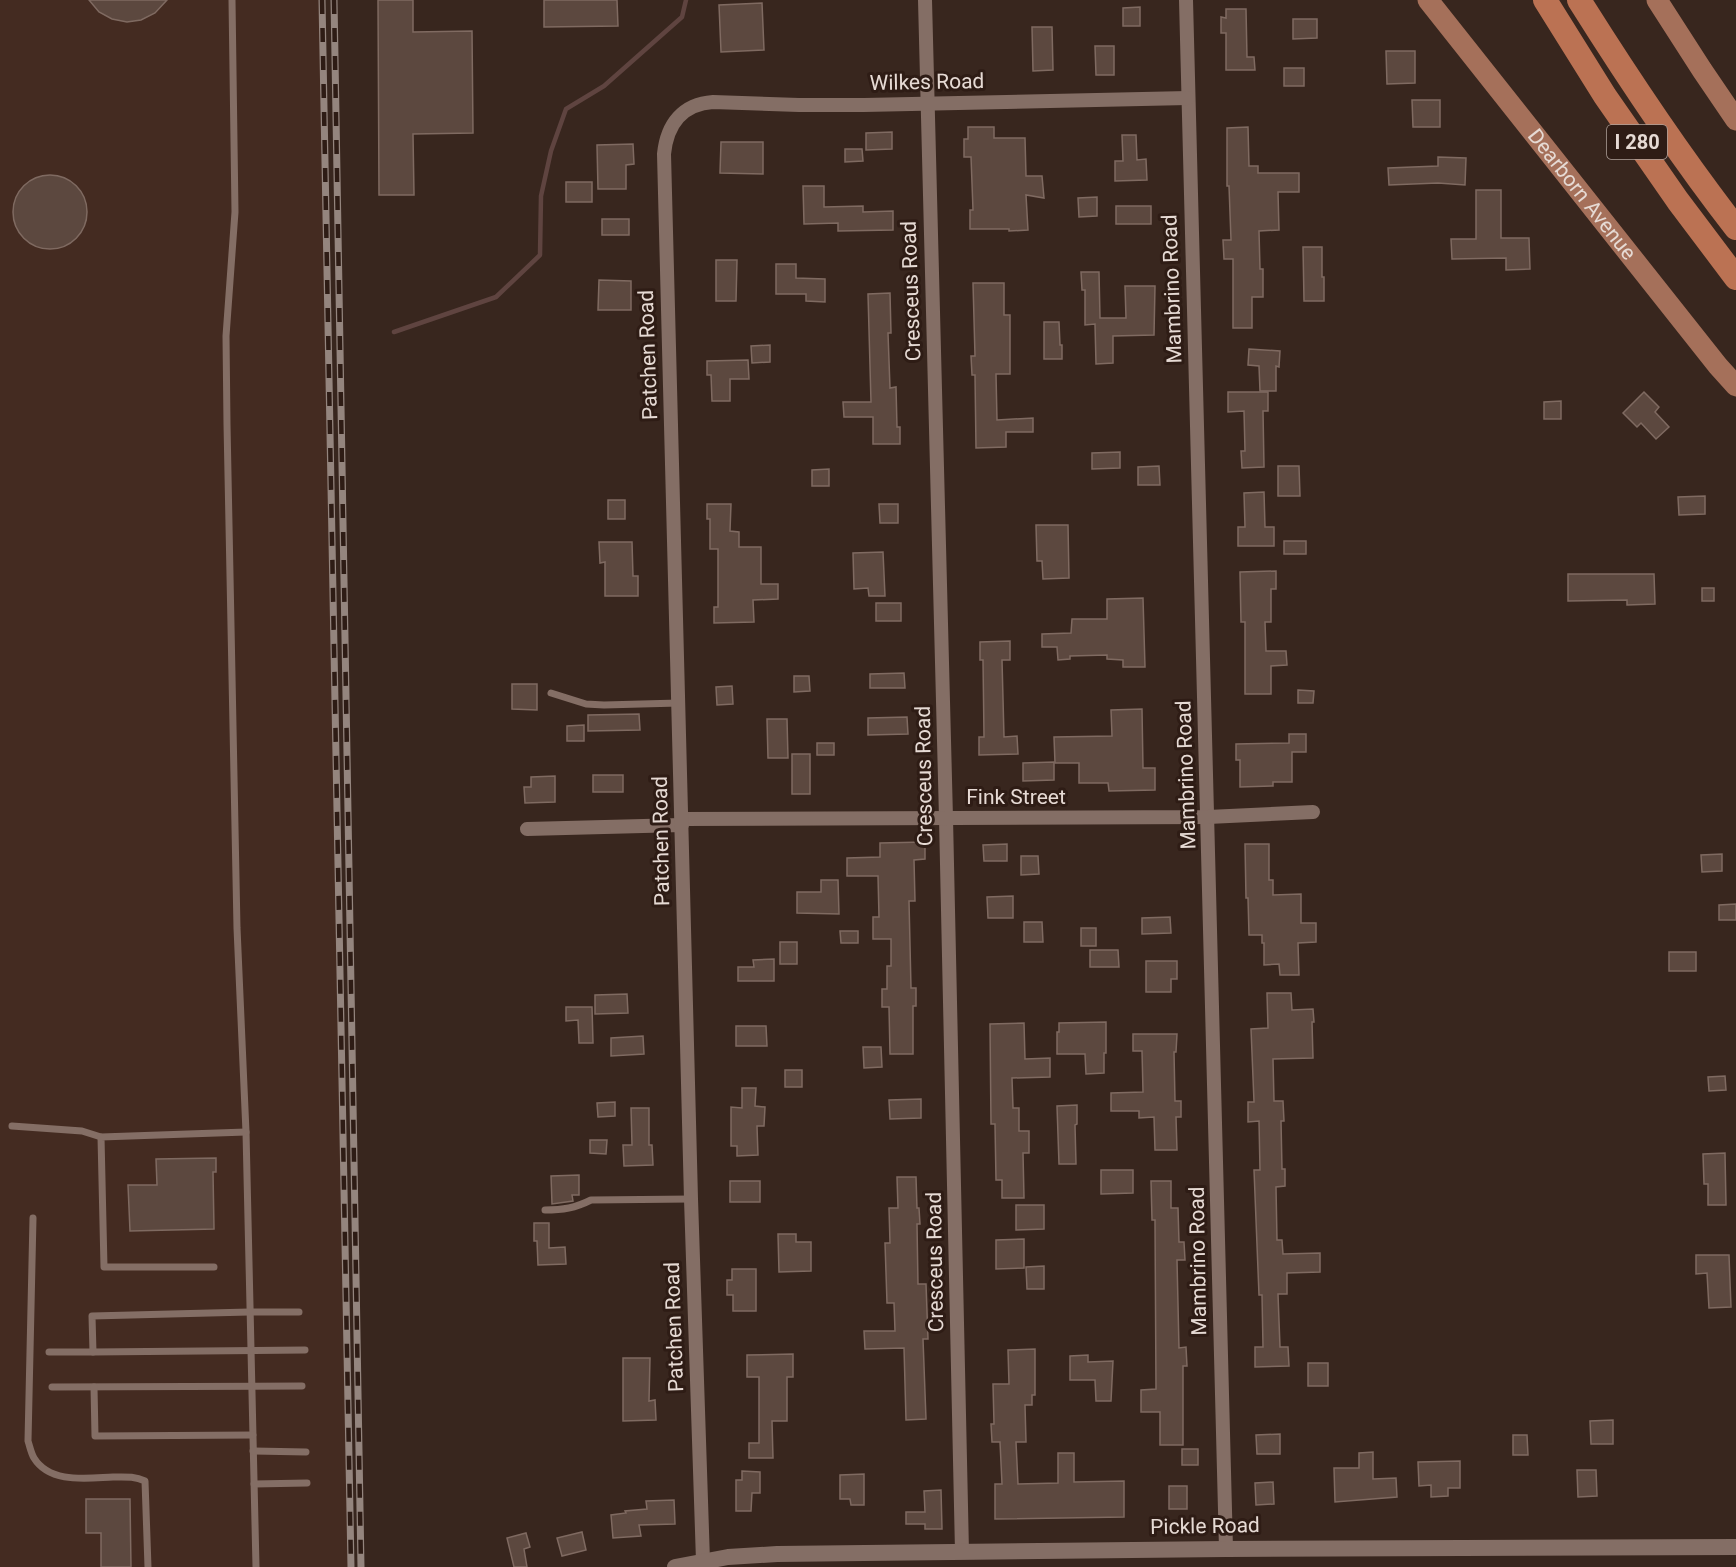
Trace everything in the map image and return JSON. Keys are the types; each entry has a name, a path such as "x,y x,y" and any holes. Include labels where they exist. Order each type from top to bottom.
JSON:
{"highway":[{"name":"I 280","path":"1545,0 1605,96 1678,201 1736,278"},
{"name":"I 280","path":"1579,0 1638,94 1736,228"}],"main road":[{"name":"Dearborn Avenue","path":"1428,0 1736,386"},
{"path":"1657,0 1736,120"}],"street":[{"name":"Cresceus Road","path":"925,0 962,1552"},
{"name":"Mambrino Road","path":"1186,0 1226,1548"},
{"name":"Wilkes Road","path":"675,123 691,107 713,102 799,105 927,104 1188,98"},
{"name":"Patchen Road","path":"675,123 665,142 664,154 691,1199 713,1562"},
{"name":"Fink Street","path":"527,829 682,822 1208,817 1314,812"},
{"name":"Pickle Road","path":"675,1567 777,1554 1226,1548 1736,1546"}],"lane":[{"path":"232,0 235,212 226,336 237,928 246,1132 256,1567"},
{"path":"551,693 586,704 679,703"},
{"path":"12,1126 82,1131 100,1137 246,1132"},
{"path":"100,1137 104,1267 214,1267"},
{"path":"545,1210 564,1210 591,1200 691,1199"},
{"path":"33,1218 28,1441 33,1456 41,1467 60,1476 76,1478 135,1476 145,1481 148,1567"},
{"path":"93,1352 92,1316 299,1312"},
{"path":"49,1352 305,1350"},
{"path":"52,1387 302,1386"},
{"path":"94,1387 95,1436 253,1435"},
{"path":"253,1451 306,1452"},
{"path":"254,1484 307,1483"}],"shaded area":[{"path":"0,0 323,0 351,1567 0,1567"}],"building":[{"path":"89,0 167,0 155,13 141,20 127,22 112,19 99,12"},
{"path":"378,0 413,0 413,32 472,31 473,133 413,134 414,195 379,195"},
{"path":"544,0 617,0 618,26 544,27"},
{"path":"762,3 764,50 721,52 719,5"},
{"path":"1140,7 1140,26 1123,26 1123,8"},
{"path":"1226,9 1246,9 1247,57 1254,57 1255,70 1226,70 1226,33 1221,33 1221,17 1226,18"},
{"path":"1293,19 1317,19 1317,38 1293,39"},
{"path":"1032,27 1052,27 1053,70 1033,71"},
{"path":"1095,46 1114,46 1114,75 1096,75"},
{"path":"1386,51 1415,51 1415,83 1387,84"},
{"path":"1284,68 1304,68 1304,86 1284,86"},
{"path":"1412,100 1440,100 1440,127 1413,127"},
{"path":"968,127 994,127 994,138 1025,138 1026,176 1042,176 1044,198 1026,195 1028,230 970,229 970,210 973,210 971,157 964,157 964,139 968,139"},
{"path":"1248,127 1249,166 1258,166 1258,173 1299,173 1299,192 1278,192 1279,230 1259,231 1263,297 1252,297 1252,328 1233,328 1233,259 1224,259 1223,240 1231,240 1229,186 1227,186 1227,128"},
{"path":"892,132 892,149 866,150 866,133"},
{"path":"1122,135 1136,135 1137,160 1146,159 1147,180 1115,181 1115,161 1123,161"},
{"path":"721,142 763,142 763,174 720,173"},
{"path":"633,144 634,164 626,165 626,189 598,189 597,145"},
{"path":"845,149 862,149 863,161 845,162"},
{"path":"1438,157 1466,158 1465,185 1438,183 1389,185 1388,168 1438,166"},
{"path":"50,175 71,181 81,191 87,212 81,233 71,243 50,249 29,243 19,233 13,212 19,191 29,181"},
{"path":"566,182 592,182 592,202 566,202"},
{"path":"803,186 824,186 824,207 863,206 863,212 893,211 893,230 838,231 838,223 804,224"},
{"path":"1476,190 1501,190 1501,238 1529,238 1530,269 1506,270 1506,258 1452,259 1451,239 1476,239"},
{"path":"1097,197 1097,216 1079,217 1078,198"},
{"path":"1116,206 1151,206 1151,224 1116,224"},
{"path":"602,219 629,219 629,235 602,235"},
{"path":"1303,247 1322,247 1324,301 1304,301"},
{"path":"716,260 737,260 736,301 716,301"},
{"path":"776,264 796,264 796,278 825,279 825,302 806,301 806,294 776,294"},
{"path":"1081,272 1099,272 1100,318 1126,318 1125,286 1155,286 1154,335 1113,336 1113,363 1096,364 1095,324 1085,325 1085,290 1082,290"},
{"path":"599,280 631,281 631,310 598,310"},
{"path":"973,283 1004,283 1004,315 1010,315 1010,374 996,374 997,420 1033,418 1033,432 1006,432 1006,447 976,448 975,375 972,375 971,356 975,356"},
{"path":"890,293 891,333 888,333 890,388 896,387 897,427 900,427 900,444 873,444 873,417 844,417 843,402 871,402 868,294"},
{"path":"1044,322 1059,322 1062,359 1044,359"},
{"path":"770,345 770,362 752,363 751,346"},
{"path":"1249,349 1280,351 1279,367 1276,366 1276,391 1260,391 1259,366 1248,365"},
{"path":"748,360 749,379 730,379 730,401 712,401 711,375 707,375 707,361"},
{"path":"1228,392 1268,392 1268,411 1263,411 1264,467 1242,468 1241,451 1245,451 1244,411 1228,412"},
{"path":"1644,392 1659,407 1655,412 1669,427 1656,439 1641,423 1637,427 1623,413"},
{"path":"1561,401 1561,419 1544,419 1544,402"},
{"path":"1120,452 1120,468 1092,469 1092,453"},
{"path":"1159,466 1160,485 1138,485 1138,467"},
{"path":"1278,466 1299,466 1300,496 1278,496"},
{"path":"829,469 829,486 812,486 812,470"},
{"path":"1264,492 1265,527 1274,527 1274,546 1238,546 1238,527 1245,527 1244,493"},
{"path":"1705,496 1705,514 1679,515 1678,497"},
{"path":"608,500 625,500 625,519 608,519"},
{"path":"707,504 731,504 730,531 739,532 739,547 761,547 761,584 778,584 778,599 753,600 754,622 714,623 714,607 718,607 718,549 710,549 710,519 707,519"},
{"path":"879,504 898,504 898,523 880,523"},
{"path":"1036,525 1068,525 1069,578 1043,579 1042,561 1037,561"},
{"path":"1284,541 1306,541 1306,554 1284,554"},
{"path":"599,542 632,542 633,576 638,576 638,596 605,596 605,562 600,563"},
{"path":"883,552 885,596 869,596 868,588 854,589 853,553"},
{"path":"1276,571 1276,589 1271,589 1271,622 1265,622 1266,651 1286,651 1287,665 1271,666 1271,694 1245,694 1245,622 1241,622 1240,572"},
{"path":"1568,574 1654,574 1655,604 1627,605 1627,600 1568,601"},
{"path":"1702,588 1714,588 1714,601 1702,601"},
{"path":"1143,598 1145,667 1123,667 1123,660 1107,659 1107,655 1070,656 1070,659 1058,660 1057,647 1042,647 1042,634 1071,633 1072,619 1107,619 1107,599"},
{"path":"876,603 901,603 901,621 876,621"},
{"path":"1010,641 1010,660 1002,660 1004,737 1017,736 1018,754 979,755 979,737 984,737 983,660 980,660 980,642"},
{"path":"904,673 905,688 870,688 870,674"},
{"path":"794,676 809,676 810,691 794,692"},
{"path":"512,684 537,684 537,710 512,709"},
{"path":"732,686 733,704 717,705 716,687"},
{"path":"1298,690 1314,691 1313,703 1298,703"},
{"path":"1142,709 1143,768 1155,768 1155,790 1109,791 1108,783 1079,783 1079,763 1055,763 1054,737 1112,736 1111,710"},
{"path":"639,714 640,730 588,731 588,715"},
{"path":"907,717 908,734 868,735 868,718"},
{"path":"767,719 787,719 788,758 768,758"},
{"path":"584,725 584,741 567,741 567,726"},
{"path":"1289,734 1306,734 1306,752 1292,752 1292,782 1273,782 1273,786 1240,787 1240,760 1236,760 1236,744 1289,743"},
{"path":"817,743 834,743 834,755 817,755"},
{"path":"792,754 810,754 810,794 792,794"},
{"path":"1054,762 1054,780 1023,781 1023,763"},
{"path":"593,775 623,775 623,792 593,792"},
{"path":"555,776 555,802 525,803 524,787 531,787 531,777"},
{"path":"925,842 925,859 914,860 915,901 909,901 911,988 916,988 916,1006 913,1006 913,1054 890,1054 889,1007 882,1007 882,989 887,989 887,966 891,966 891,939 873,939 873,917 879,917 878,876 847,876 847,858 880,857 880,843"},
{"path":"1007,844 1007,861 984,861 983,845"},
{"path":"1245,844 1269,844 1269,880 1273,880 1273,895 1301,894 1301,923 1316,923 1316,942 1298,943 1299,975 1280,975 1279,964 1264,965 1262,935 1249,935"},
{"path":"1722,854 1722,871 1702,872 1701,855"},
{"path":"1021,856 1038,856 1039,874 1021,875"},
{"path":"821,880 838,880 839,914 797,913 797,892 821,892"},
{"path":"1013,896 1013,918 988,918 987,897"},
{"path":"1736,904 1736,920 1719,920 1719,905"},
{"path":"1170,917 1171,933 1142,934 1142,918"},
{"path":"1024,922 1042,922 1043,942 1024,942"},
{"path":"1081,928 1096,928 1096,946 1081,946"},
{"path":"840,931 858,931 858,943 841,943"},
{"path":"780,942 797,942 797,964 780,964"},
{"path":"1090,950 1118,950 1119,967 1090,967"},
{"path":"1669,952 1696,952 1696,971 1669,971"},
{"path":"774,959 774,981 738,981 738,967 754,967 753,960"},
{"path":"1146,961 1177,961 1177,979 1171,979 1171,992 1146,992"},
{"path":"1267,993 1291,993 1292,1010 1313,1009 1313,1058 1273,1059 1274,1101 1283,1101 1284,1121 1281,1121 1282,1169 1285,1169 1285,1186 1276,1187 1277,1240 1282,1240 1283,1254 1320,1253 1320,1272 1287,1273 1287,1294 1278,1294 1280,1347 1288,1347 1289,1366 1255,1367 1255,1347 1263,1347 1254,1170 1260,1170 1259,1121 1248,1122 1248,1102 1254,1102 1251,1029 1268,1028"},
{"path":"627,994 628,1013 595,1014 595,995"},
{"path":"566,1007 592,1007 593,1043 579,1043 578,1020 566,1021"},
{"path":"1106,1022 1104,1073 1086,1074 1085,1054 1057,1054 1059,1023"},
{"path":"1024,1023 1025,1059 1050,1058 1050,1077 1012,1078 1013,1108 1019,1108 1019,1131 1029,1131 1029,1153 1023,1153 1024,1198 1002,1198 1002,1180 996,1180 995,1124 991,1124 990,1024"},
{"path":"736,1026 766,1026 767,1046 736,1046"},
{"path":"1133,1034 1177,1034 1176,1052 1174,1052 1175,1101 1181,1101 1181,1117 1176,1117 1177,1150 1155,1150 1154,1117 1139,1118 1139,1111 1111,1111 1111,1093 1143,1092 1142,1051 1133,1051"},
{"path":"643,1036 644,1054 611,1056 611,1038"},
{"path":"863,1047 881,1047 882,1067 864,1068"},
{"path":"785,1070 802,1070 802,1087 785,1087"},
{"path":"1725,1076 1726,1090 1709,1091 1708,1077"},
{"path":"742,1088 756,1088 755,1106 765,1107 764,1126 757,1126 758,1155 737,1156 737,1146 731,1146 731,1107 742,1108"},
{"path":"921,1099 921,1118 890,1119 889,1100"},
{"path":"615,1102 615,1116 598,1117 597,1103"},
{"path":"1077,1105 1076,1164 1059,1164 1057,1106"},
{"path":"631,1108 649,1108 649,1145 652,1145 653,1165 624,1166 623,1145 632,1145"},
{"path":"590,1140 607,1140 606,1154 590,1153"},
{"path":"1725,1153 1726,1205 1708,1205 1708,1184 1704,1184 1703,1154"},
{"path":"216,1158 216,1172 213,1172 214,1229 130,1231 128,1185 157,1185 156,1159"},
{"path":"1101,1170 1133,1170 1133,1193 1101,1194"},
{"path":"579,1175 579,1195 572,1195 573,1201 552,1204 551,1176"},
{"path":"897,1177 916,1177 920,1224 917,1224 918,1284 926,1284 928,1339 923,1339 926,1419 906,1420 904,1348 865,1349 864,1331 895,1331 894,1303 887,1303 885,1243 890,1243 889,1208 898,1208"},
{"path":"730,1181 760,1181 760,1202 730,1202"},
{"path":"1151,1181 1171,1181 1171,1208 1178,1208 1179,1242 1184,1242 1185,1260 1177,1260 1179,1348 1186,1347 1187,1366 1183,1366 1183,1445 1160,1445 1160,1412 1141,1412 1141,1390 1156,1389 1155,1220 1152,1220"},
{"path":"1016,1205 1044,1205 1044,1229 1016,1230"},
{"path":"534,1223 549,1223 549,1248 565,1247 566,1264 538,1265"},
{"path":"778,1234 796,1234 796,1242 811,1242 811,1271 779,1272"},
{"path":"1024,1239 1024,1268 996,1269 996,1240"},
{"path":"1696,1255 1729,1255 1731,1307 1709,1308 1707,1273 1696,1274"},
{"path":"1044,1266 1044,1289 1027,1289 1026,1267"},
{"path":"732,1269 756,1269 756,1311 733,1311 733,1295 727,1295 727,1280 732,1280"},
{"path":"1035,1349 1035,1395 1032,1395 1032,1405 1025,1405 1026,1442 1016,1442 1018,1484 1058,1483 1058,1453 1074,1453 1074,1482 1124,1481 1124,1517 995,1519 995,1484 1002,1484 1000,1442 992,1442 993,1384 1009,1384 1008,1350"},
{"path":"793,1354 793,1377 787,1377 787,1421 772,1421 773,1458 749,1458 749,1443 759,1443 759,1377 747,1377 747,1355"},
{"path":"1088,1355 1088,1362 1113,1361 1111,1401 1096,1401 1095,1380 1070,1380 1070,1356"},
{"path":"623,1358 650,1358 649,1401 655,1400 656,1420 623,1421"},
{"path":"1308,1363 1328,1363 1328,1386 1308,1386"},
{"path":"1613,1420 1613,1444 1591,1444 1590,1421"},
{"path":"1280,1434 1280,1454 1257,1454 1256,1435"},
{"path":"1513,1435 1527,1435 1528,1455 1513,1455"},
{"path":"1182,1449 1198,1449 1198,1465 1182,1465"},
{"path":"1373,1452 1373,1479 1396,1478 1397,1497 1335,1502 1334,1468 1359,1468 1359,1453"},
{"path":"1460,1461 1460,1488 1448,1488 1448,1496 1431,1497 1431,1485 1419,1486 1418,1462"},
{"path":"1577,1470 1596,1470 1597,1496 1578,1497"},
{"path":"742,1471 760,1472 760,1493 752,1493 751,1511 736,1511 736,1480 742,1480"},
{"path":"864,1474 864,1505 851,1505 850,1499 840,1499 840,1475"},
{"path":"1273,1482 1274,1504 1256,1505 1255,1483"},
{"path":"1169,1486 1187,1486 1187,1509 1169,1509"},
{"path":"941,1490 942,1529 925,1529 925,1524 906,1524 906,1512 925,1512 924,1491"},
{"path":"86,1499 130,1499 131,1567 101,1567 101,1533 86,1533"},
{"path":"674,1500 675,1524 639,1525 641,1536 613,1538 611,1515 647,1509 646,1501"},
{"path":"582,1532 586,1550 562,1556 557,1538"},
{"path":"526,1533 530,1547 524,1549 527,1567 514,1567 507,1538"}],"waterway":[{"path":"394,332 496,297 540,255 541,196 551,151 566,109 604,86 682,17 686,0"}],"railway":[{"path":"322,0 351,1567"},
{"path":"334,0 361,1567"}]}
